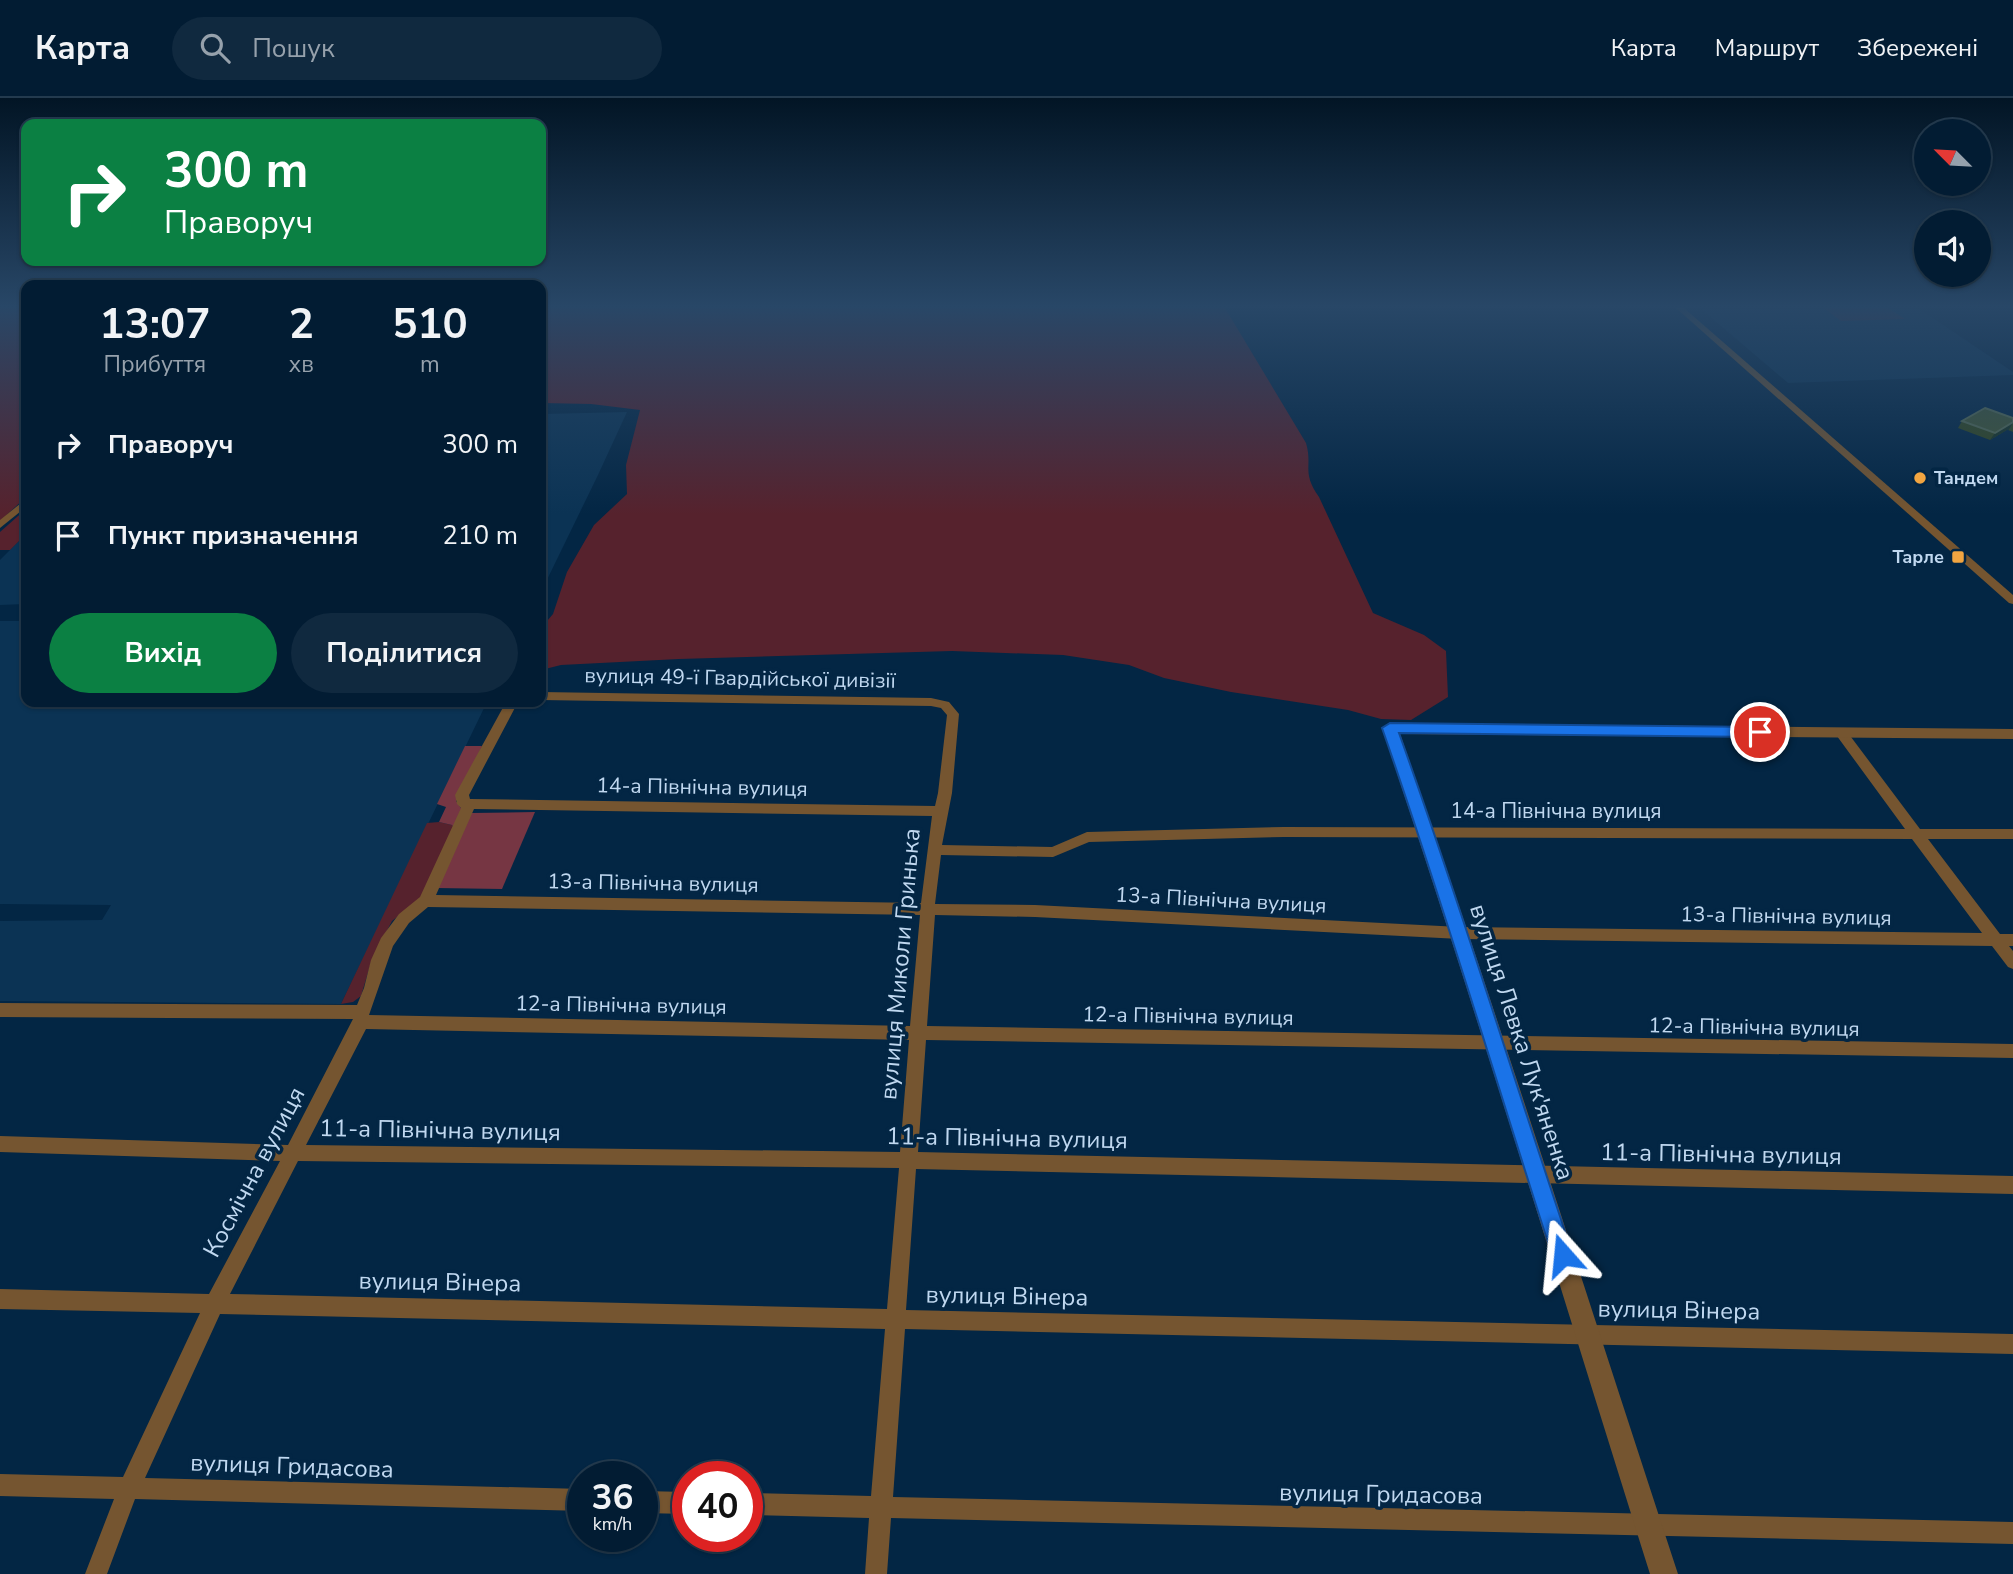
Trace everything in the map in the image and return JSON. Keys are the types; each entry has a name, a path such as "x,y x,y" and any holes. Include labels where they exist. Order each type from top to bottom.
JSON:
{"street":[{"path":"1758,377 2013,601"},
{"path":"0,525 21,506"},
{"name":"вулиця 49-ї Гвардійської дивізії","path":"546,696 939,703"},
{"name":"вулиця Миколи Гринька","path":"876,1574 917,1031 934,850 945,793 953,720 950,709 939,703"},
{"name":"Космічна вулиця","path":"96,1574 129,1488 215,1303 296,1153 361,1017 380,957 391,936 416,906 426,901 466,805 461,800 462,795 509,707"},
{"name":"вулиця Левка Лук'яненка","path":"1664,1574 1493,1044 1460,933 1390,728 1840,733"},
{"path":"1840,733 2013,734"},
{"path":"1840,733 2013,963"},
{"name":"14-а Північна вулиця","path":"466,805 940,811"},
{"name":"14-а Північна вулиця","path":"934,850 1053,852 1087,837 1426,831 2013,834"},
{"name":"13-а Північна вулиця","path":"426,901 1035,911 1460,933 2013,940"},
{"name":"12-а Північна вулиця","path":"0,1010 1493,1044 2013,1051"},
{"name":"11-а Північна вулиця","path":"0,1144 296,1153 908,1160 2013,1185"},
{"name":"вулиця Вінера","path":"0,1299 2013,1344"},
{"name":"вулиця Гридасова","path":"0,1485 567,1500"},
{"name":"вулиця Гридасова","path":"763,1504 1649,1527 2013,1533"}],"shaded area":[{"path":"0,377 21,377 21,502 0,521"},
{"path":"546,377 1266,377 1306,443 1310,481 1373,613 1424,635 1446,651 1448,697 1411,720 1381,719 1348,710 1231,692 1164,678 1129,665 1063,655 952,651 679,659 561,665 546,669 546,622 553,614 567,572 594,525 627,494 626,465 640,410 591,404 546,403"},
{"path":"1781,377 1960,377 1788,383"},
{"path":"627,412 546,582 546,414"},
{"path":"21,513 21,539 10,550 0,550 0,532"},
{"path":"21,539 21,604 0,605 0,560"},
{"path":"0,621 21,621 21,707 485,707 341,1004 0,1001 0,921 102,920 111,905 0,904"},
{"path":"465,746 482,746 456,801 463,811 455,830 452,825 439,822 446,807 437,804"},
{"path":"535,812 502,889 436,888 471,813"},
{"path":"427,823 452,825 455,830 427,893 392,921 372,959 361,996 353,1002 341,1004"}],"building":[{"path":"1985,408 2013,418 2013,422 1995,433 1962,421"}],"place":[{"name":"Тандем","path":"1920,478"},
{"name":"Тарле","path":"1958,557"}],"route":[{"path":"1563,1255 1493,1044 1435,856 1390,728 1760,732"}]}
